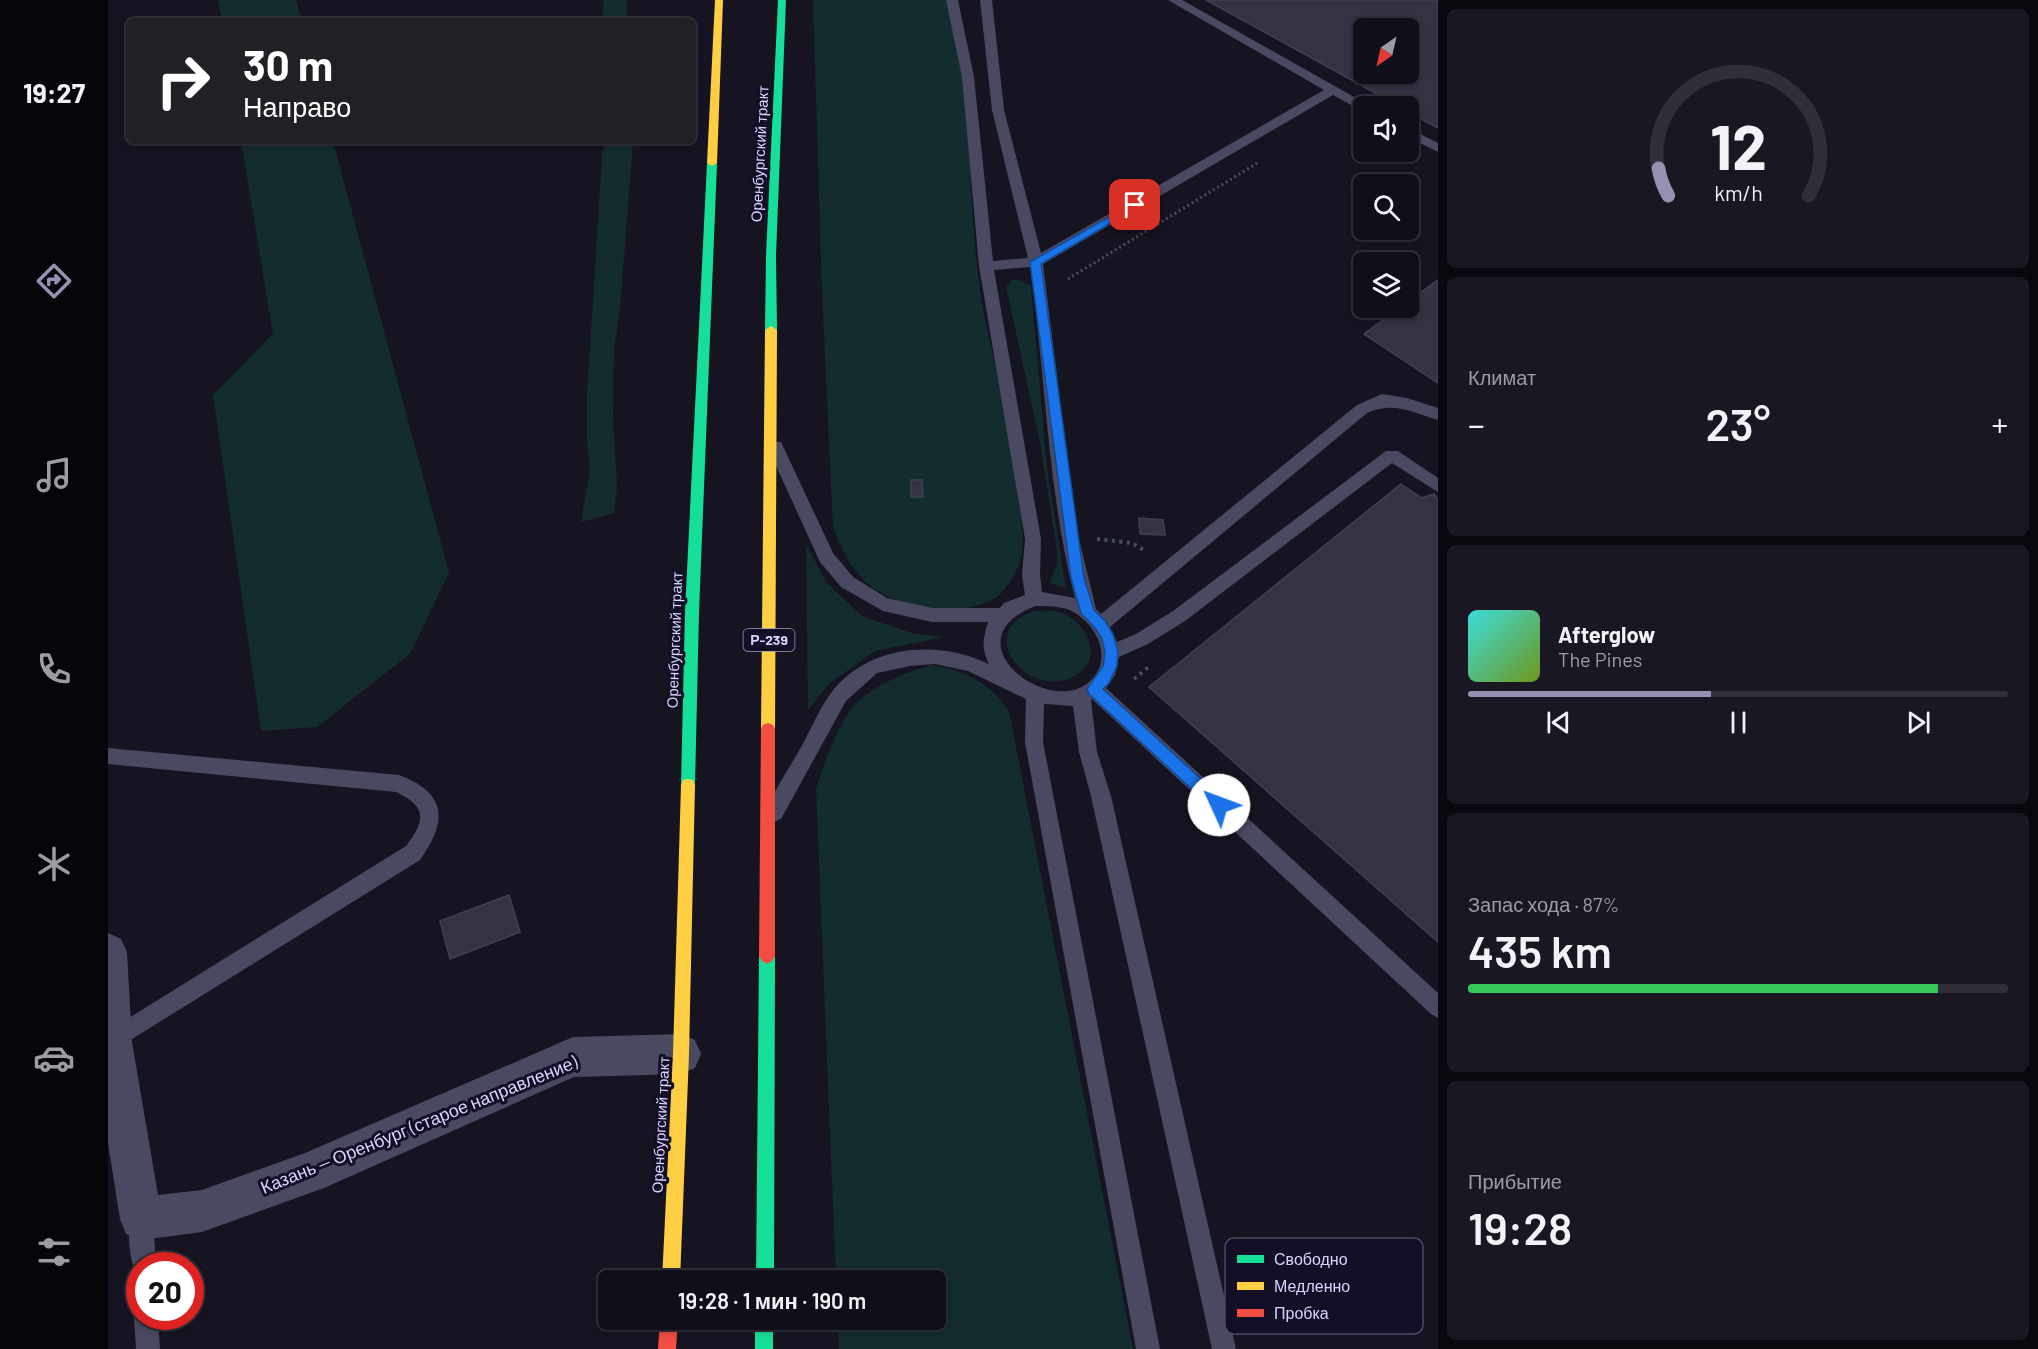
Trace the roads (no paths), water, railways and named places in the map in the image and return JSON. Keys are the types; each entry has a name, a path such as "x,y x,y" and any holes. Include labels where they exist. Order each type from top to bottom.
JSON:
{"main road":[{"name":"Оренбургский тракт","path":"671,1270 681,1054 692,612 719,0"},
{"name":"Оренбургский тракт","path":"765,1270 771,255 782,0"},
{"path":"667,1349 668,1330"},
{"path":"764,1330 764,1349"}],"street":[{"path":"108,952 110,1042 141,1219"},
{"name":"Казань — Оренбург (старое направление)","path":"141,1219 202,1211 309,1173 573,1057 681,1054"}],"lane":[{"path":"952,0 968,77 986,266 1033,539 1031,574 1034,599"},
{"path":"768,822 840,695 872,667 910,658 935,656 971,664 1035,696 1066,700 1087,693 1104,679 1110,666 1112,652 1108,638 1094,619 1077,578 1036,262 1001,126 993,81 986,0"},
{"path":"1174,0 1353,101"},
{"path":"986,266 1036,262 1333,90"},
{"path":"1419,138 1438,148"},
{"path":"1094,619 1167,568 1362,409 1382,400 1407,404 1438,414"},
{"path":"770,434 826,557 847,582 883,604 932,615 1001,615"},
{"path":"1112,652 1142,639 1179,616 1392,455 1438,486"},
{"path":"1012,683 994,660 990,644 993,629 1001,615 1021,602 1053,599 1071,604 1094,619"},
{"path":"1087,693 1438,1007"},
{"path":"1087,693 1088,752 1101,796 1224,1349"},
{"path":"1035,696 1034,742 1148,1349"},
{"path":"108,756 399,784 420,796 430,814 429,831 413,853 110,1042"},
{"path":"141,1219 143,1252"},
{"path":"147,1330 148,1349"}]}
